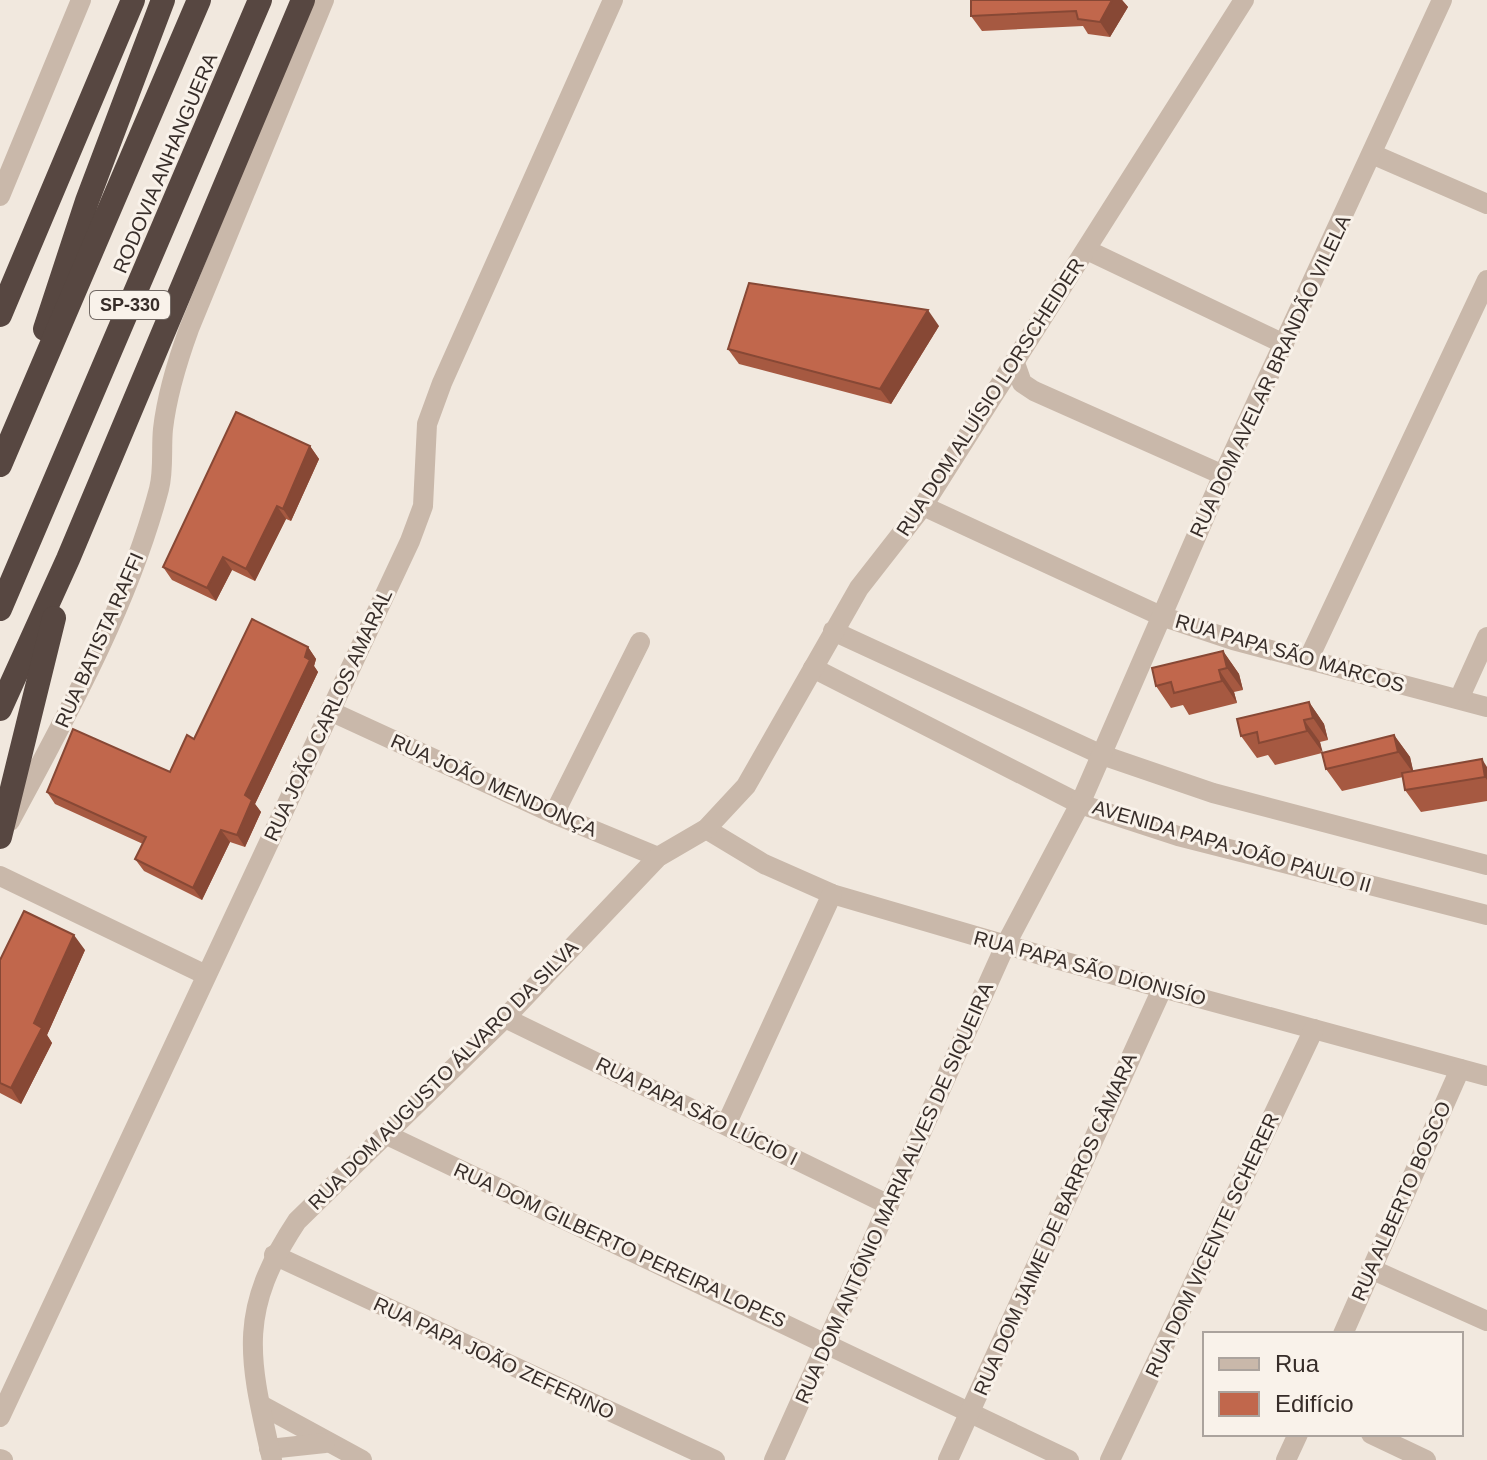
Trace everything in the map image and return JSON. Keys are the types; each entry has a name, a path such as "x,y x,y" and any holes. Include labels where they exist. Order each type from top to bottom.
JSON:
{"highway":[{"path":"0,315 133,0"},
{"path":"0,448 50,315 87,201 163,0"},
{"name":"RODOVIA ANHANGUERA","path":"0,465 199,0"},
{"name":"RODOVIA ANHANGUERA","path":"0,609 260,0"},
{"path":"0,709 68,559 303,0"},
{"path":"0,838 68,559"}],"street":[{"path":"0,196 81,0"},
{"name":"RUA BATISTA RAFFI","path":"0,838 68,713 133,573 160,485 170,383 189,329 324,0"},
{"name":"RUA JOÃO CARLOS AMARAL","path":"0,1417 423,506 427,424 442,383 613,0"},
{"name":"RUA DOM ALUÍSIO LORSCHEIDER","path":"706,829 746,786 859,588 923,506 1244,0"},
{"name":"RUA DOM AVELAR BRANDÃO VILELA","path":"1102,755 1223,475 1442,0"},
{"path":"1372,154 1487,204"},
{"path":"1087,250 1284,344"},
{"path":"1308,660 1487,280"},
{"path":"1015,363 1022,383 1034,391 1223,475"},
{"path":"997,392 1016,389 1034,391"},
{"name":"RUA PAPA SÃO MARCOS","path":"923,506 1161,616 1308,660 1487,707"},
{"path":"833,631 1102,755 1213,793 1487,865"},
{"path":"1459,699 1487,637"},
{"path":"554,814 640,642"},
{"name":"AVENIDA PAPA JOÃO PAULO II","path":"813,668 1080,804 1178,836 1487,915"},
{"name":"RUA JOÃO MENDONÇA","path":"330,711 554,814 658,857"},
{"name":"RUA DOM ANTÔNIO MARIA ALVES DE SIQUEIRA","path":"774,1460 1005,946 1080,804 1102,755"},
{"name":"RUA DOM AUGUSTO ÁLVARO DA SILVA","path":"271,1454 250,1347 254,1313 274,1255 297,1221 326,1189 387,1135 505,1018 658,857 706,829"},
{"name":"RUA PAPA SÃO DIONISÍO","path":"706,829 764,864 832,894 1005,946 1487,1076"},
{"path":"0,876 206,975"},
{"path":"726,1125 832,894"},
{"name":"RUA DOM JAIME DE BARROS CÂMARA","path":"948,1460 1162,989"},
{"name":"RUA PAPA SÃO LÚCIO I","path":"505,1018 889,1205"},
{"name":"RUA DOM VICENTE SCHERER","path":"1110,1460 1314,1029"},
{"name":"RUA ALBERTO BOSCO","path":"1344,1332 1460,1069"},
{"name":"RUA DOM GILBERTO PEREIRA LOPES","path":"387,1135 1069,1460"},
{"name":"RUA PAPA JOÃO ZEFERINO","path":"274,1255 715,1460"},
{"path":"1371,1269 1487,1321"},
{"path":"261,1405 362,1460"},
{"path":"1286,1460 1297,1436"},
{"path":"1375,1436 1426,1460"},
{"path":"271,1454 327,1443"}],"building":[{"path":"971,0 1112,0 1100,22 1078,19 1076,11 971,16"},
{"path":"749,283 928,310 880,389 728,349"},
{"path":"236,412 310,446 283,509 277,506 246,569 223,557 207,588 163,567"},
{"path":"252,619 308,647 305,657 310,660 245,795 252,800 237,835 221,830 193,888 135,859 146,837 47,792 73,729 170,772 187,735 194,739"},
{"path":"1223,651 1227,668 1219,670 1222,681 1174,693 1171,682 1156,686 1152,668"},
{"path":"1309,702 1313,718 1304,720 1307,731 1259,743 1257,732 1241,736 1237,719"},
{"path":"1394,735 1398,752 1326,769 1322,753"},
{"path":"1482,759 1485,777 1405,790 1402,773"},
{"path":"24,911 74,935 34,1023 42,1028 11,1088 0,1083 0,960"}]}
